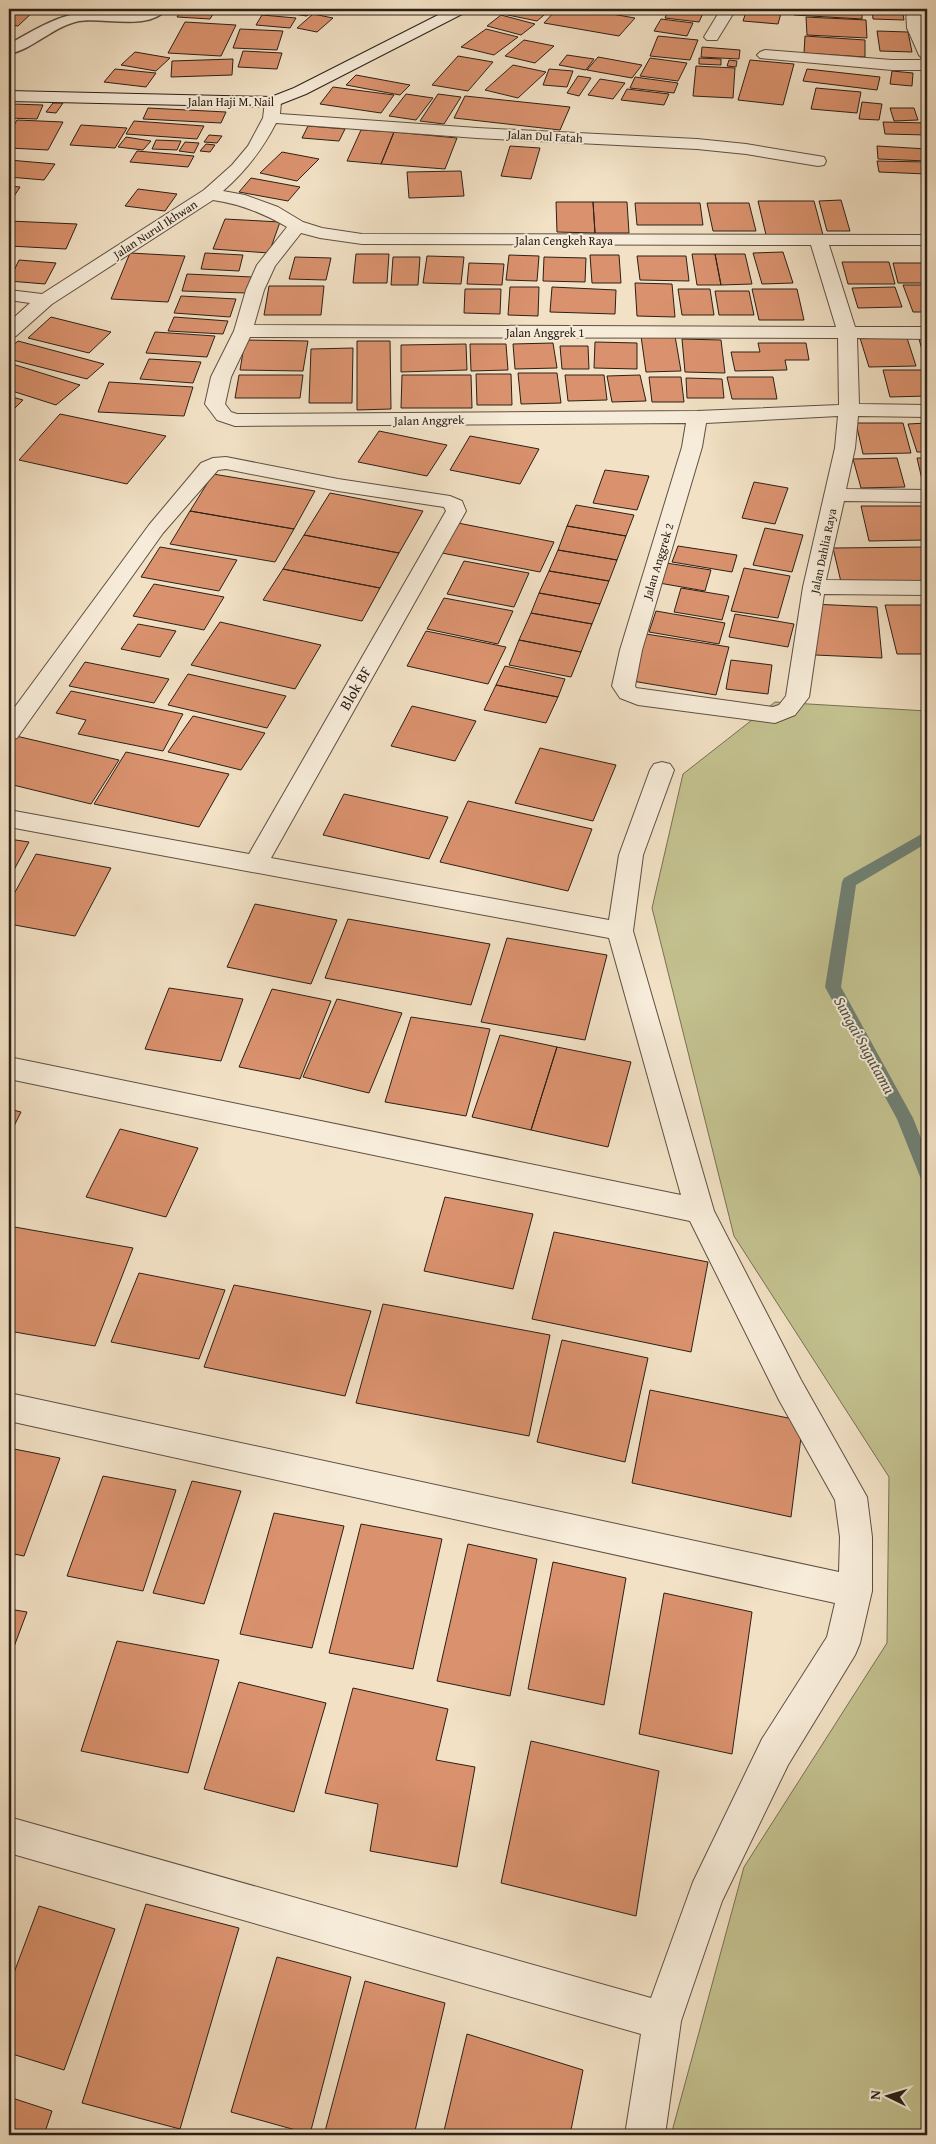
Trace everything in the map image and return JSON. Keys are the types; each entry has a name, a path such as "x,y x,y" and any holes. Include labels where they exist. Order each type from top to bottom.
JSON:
{"street":[{"name":"Jalan Haji M. Nail","path":"9,96 272,110 300,91 461,9"},
{"path":"712,36 728,9"},
{"path":"914,9 915,28 927,54"},
{"path":"766,56 892,65 927,65"},
{"name":"Jalan Dul Fatah","path":"272,110 477,133 697,144 746,149 818,161"},
{"name":"Jalan Nurul Ikhwan","path":"9,332 45,300 210,194 238,169 255,148 272,110"},
{"name":"Jalan Cengkeh Raya","path":"210,194 239,199 272,210 296,226 320,233 362,239 927,240"},
{"name":"Jalan Anggrek","path":"296,226 266,265 255,290 243,331 221,377 215,404 224,416 236,420 696,417 849,410 927,411"},
{"name":"Jalan Dahlia Raya","path":"638,697 775,715 787,710 797,697 814,587 845,448 849,410 847,334 820,241"},
{"path":"9,296 45,300"},
{"name":"Jalan Anggrek 1","path":"243,331 927,333"},
{"name":"Jalan Anggrek 2","path":"638,697 628,693 623,686 630,650 692,447 696,417"},
{"name":"Blok BF","path":"9,732 156,529 208,467 213,464 226,463 338,485 446,500 455,505 456,511 254,865"},
{"path":"834,496 927,496"},
{"path":"814,587 927,588"},
{"path":"645,2135 662,2021 706,1895 775,1752 843,1643 855,1591 856,1537 850,1497 790,1390 700,1211 620,931 631,855 662,770"},
{"path":"9,819 620,931"},
{"path":"9,1068 700,1211"},
{"path":"9,1407 855,1591"},
{"path":"9,1835 662,2021"}],"lane":[{"path":"9,50 66,20 81,16 148,15 159,9"}],"shaded area":[{"path":"775,702 927,711 927,2135 671,2135 744,1867 887,1643 889,1477 734,1236 652,908 683,774"}],"building":[{"path":"9,9 36,9 18,26 9,25"},
{"path":"182,9 216,9 210,19 177,17"},
{"path":"258,9 314,9 307,16"},
{"path":"502,9 551,9 537,21 498,13"},
{"path":"557,9 583,9 635,18 619,36 544,23"},
{"path":"669,9 705,9 699,22 665,18"},
{"path":"747,9 782,10 778,24 743,21"},
{"path":"795,9 862,9 862,19 794,15"},
{"path":"872,9 902,9 904,20 873,19"},
{"path":"313,14 333,18 317,32 297,28"},
{"path":"262,15 296,18 290,28 256,25"},
{"path":"501,15 535,24 521,35 487,26"},
{"path":"806,17 866,20 867,38 807,35"},
{"path":"661,19 693,23 687,36 654,31"},
{"path":"185,22 236,25 221,56 168,53"},
{"path":"240,29 283,31 277,50 233,48"},
{"path":"486,29 518,37 494,55 461,47"},
{"path":"877,31 908,32 912,52 880,51"},
{"path":"658,36 698,40 690,60 650,56"},
{"path":"805,36 865,40 865,57 804,53"},
{"path":"524,40 554,46 535,63 505,56"},
{"path":"702,47 740,50 739,59 701,57"},
{"path":"243,51 282,53 277,69 238,67"},
{"path":"135,52 170,58 156,71 121,65"},
{"path":"567,55 594,59 586,70 559,65"},
{"path":"458,56 493,62 468,91 432,85"},
{"path":"598,57 642,65 632,78 587,70"},
{"path":"650,58 687,63 678,81 640,76"},
{"path":"699,58 721,59 721,65 699,64"},
{"path":"233,59 232,75 171,77 172,61"},
{"path":"729,60 737,61 736,67 727,66"},
{"path":"750,60 794,64 783,105 738,100"},
{"path":"513,65 546,72 518,98 485,90"},
{"path":"696,66 735,68 733,98 693,96"},
{"path":"115,69 156,73 146,87 104,82"},
{"path":"549,69 573,71 567,87 543,85"},
{"path":"807,69 880,77 877,90 803,81"},
{"path":"892,71 913,73 912,86 890,84"},
{"path":"356,75 410,85 400,95 346,85"},
{"path":"578,76 591,78 579,96 567,93"},
{"path":"635,77 678,83 674,93 630,88"},
{"path":"600,79 625,83 613,99 588,95"},
{"path":"333,87 394,95 381,113 320,104"},
{"path":"816,88 861,92 857,113 811,109"},
{"path":"627,89 669,94 664,105 621,100"},
{"path":"406,94 433,98 416,120 389,116"},
{"path":"438,94 461,97 444,124 420,121"},
{"path":"465,96 570,107 560,130 454,118"},
{"path":"862,102 882,104 879,120 859,119"},
{"path":"53,103 63,103 56,113 46,112"},
{"path":"12,104 43,105 37,119 9,118 9,110"},
{"path":"148,108 226,112 221,123 143,119"},
{"path":"890,108 914,108 918,120 894,121"},
{"path":"17,120 63,122 48,150 9,148 9,134"},
{"path":"134,121 204,126 197,139 126,134"},
{"path":"883,122 927,123 927,135 885,134"},
{"path":"81,125 127,128 115,148 70,145"},
{"path":"308,126 345,129 339,141 302,138"},
{"path":"361,130 394,132 381,164 347,161"},
{"path":"394,132 457,138 445,169 381,164"},
{"path":"209,135 222,136 217,143 204,142"},
{"path":"126,137 151,141 143,150 118,147"},
{"path":"156,140 181,141 177,150 152,149"},
{"path":"185,142 199,143 194,153 179,151"},
{"path":"206,144 215,145 210,152 200,151"},
{"path":"510,146 540,148 531,179 501,176"},
{"path":"877,146 927,149 927,161 878,159"},
{"path":"137,151 194,156 188,167 130,162"},
{"path":"282,152 319,159 297,181 260,173"},
{"path":"9,160 55,164 44,180 9,177"},
{"path":"877,161 926,162 927,174 879,172"},
{"path":"461,171 464,196 409,198 407,172"},
{"path":"251,178 300,187 288,201 239,192"},
{"path":"9,186 20,187 9,204"},
{"path":"138,189 177,194 165,211 125,206"},
{"path":"841,200 850,231 827,231 819,201"},
{"path":"758,201 814,201 823,235 766,235"},
{"path":"556,202 593,202 595,233 557,232"},
{"path":"593,202 627,202 629,233 595,233"},
{"path":"635,203 700,203 703,225 637,225"},
{"path":"707,203 749,203 756,231 713,231"},
{"path":"225,219 280,222 269,253 213,249"},
{"path":"9,221 77,224 66,249 9,246"},
{"path":"783,252 793,283 762,284 753,253"},
{"path":"130,253 185,256 168,302 111,299"},
{"path":"205,253 243,255 239,271 201,269"},
{"path":"356,254 389,254 387,283 353,283"},
{"path":"692,254 715,254 721,285 697,285"},
{"path":"715,254 745,254 752,284 721,285"},
{"path":"509,255 539,256 537,281 506,280"},
{"path":"590,255 619,255 621,283 592,283"},
{"path":"427,256 464,257 461,284 423,283"},
{"path":"637,256 686,256 689,281 640,280"},
{"path":"295,257 331,258 326,280 289,279"},
{"path":"393,257 420,257 418,285 391,285"},
{"path":"544,257 586,258 585,282 543,281"},
{"path":"19,260 56,263 45,284 9,281"},
{"path":"842,262 889,262 895,284 848,284"},
{"path":"469,263 504,264 502,285 467,284"},
{"path":"893,263 927,263 927,283 898,283"},
{"path":"187,274 252,277 247,293 182,291"},
{"path":"635,283 672,284 675,317 637,316"},
{"path":"903,285 927,285 927,312 913,312"},
{"path":"269,286 324,286 321,315 264,315"},
{"path":"510,287 539,287 538,316 508,315"},
{"path":"552,287 616,290 615,314 550,312"},
{"path":"895,287 902,307 858,308 852,288"},
{"path":"465,289 501,289 500,314 464,313"},
{"path":"678,289 710,289 714,315 682,315"},
{"path":"752,289 797,289 804,320 759,320"},
{"path":"715,291 749,291 754,315 719,315"},
{"path":"181,296 236,299 230,317 174,313"},
{"path":"51,317 111,332 89,353 28,338"},
{"path":"174,317 228,321 223,334 168,331"},
{"path":"155,332 215,336 207,357 146,353"},
{"path":"641,336 675,336 681,371 646,372"},
{"path":"860,338 907,338 916,366 869,367"},
{"path":"682,339 721,340 725,373 685,372"},
{"path":"919,339 927,339 927,364 926,364"},
{"path":"245,340 308,341 303,371 240,370"},
{"path":"18,341 104,364 87,379 9,359 9,349"},
{"path":"357,341 390,341 391,409 357,410"},
{"path":"595,342 637,343 637,369 594,368"},
{"path":"553,343 557,368 515,369 513,344"},
{"path":"758,343 806,343 809,360 785,360 787,370 735,371 731,352 760,352"},
{"path":"466,344 467,370 401,372 401,345"},
{"path":"470,344 506,344 508,370 471,371"},
{"path":"560,346 588,346 589,369 562,369"},
{"path":"353,348 352,403 309,403 311,349"},
{"path":"149,359 201,362 193,383 140,379"},
{"path":"9,363 80,385 56,405 9,390"},
{"path":"883,370 922,370 927,388 927,396 890,397"},
{"path":"518,373 557,373 561,403 521,404"},
{"path":"476,374 511,374 512,405 477,405"},
{"path":"239,375 303,375 300,398 235,398"},
{"path":"402,375 471,375 472,408 401,408"},
{"path":"565,375 604,375 607,400 568,401"},
{"path":"640,375 646,401 612,402 607,376"},
{"path":"649,377 681,377 684,402 652,402"},
{"path":"727,377 773,377 777,399 732,399"},
{"path":"686,378 722,379 724,398 687,398"},
{"path":"109,382 193,387 184,416 98,412"},
{"path":"9,396 23,400 9,414"},
{"path":"60,414 166,436 127,484 19,460"},
{"path":"856,423 903,423 911,453 863,454"},
{"path":"927,423 927,452 917,452 908,424"},
{"path":"379,431 447,445 427,476 358,462"},
{"path":"470,436 539,449 520,484 450,470"},
{"path":"897,458 905,487 861,488 853,459"},
{"path":"917,458 927,458 927,488 924,488"},
{"path":"605,470 649,476 637,510 593,503"},
{"path":"213,474 315,491 294,529 190,511"},
{"path":"754,482 788,488 775,524 742,518"},
{"path":"330,493 423,511 399,553 304,535"},
{"path":"576,505 634,515 626,536 567,526"},
{"path":"861,506 922,506 927,527 927,540 869,541"},
{"path":"190,511 294,529 275,562 170,544"},
{"path":"458,523 554,542 540,572 442,553"},
{"path":"567,526 626,536 617,560 558,550"},
{"path":"765,528 803,535 792,572 753,565"},
{"path":"304,535 399,553 380,588 283,569"},
{"path":"678,546 737,555 732,572 672,562"},
{"path":"160,547 237,560 219,591 141,577"},
{"path":"927,547 927,581 841,582 833,548"},
{"path":"558,550 617,560 609,581 549,571"},
{"path":"464,561 529,573 514,607 447,594"},
{"path":"666,563 711,570 705,591 659,583"},
{"path":"744,568 790,576 778,618 731,611"},
{"path":"283,569 380,588 362,621 263,600"},
{"path":"549,571 609,581 600,604 539,593"},
{"path":"154,584 224,597 204,630 133,616"},
{"path":"681,588 729,596 722,620 674,612"},
{"path":"539,593 600,604 592,624 531,613"},
{"path":"444,598 513,611 498,644 427,629"},
{"path":"812,604 877,607 882,658 815,655"},
{"path":"885,605 927,605 927,654 897,654"},
{"path":"656,611 725,623 719,644 649,632"},
{"path":"531,613 592,624 581,652 519,640"},
{"path":"735,614 794,624 788,647 729,637"},
{"path":"220,622 321,645 295,689 191,665"},
{"path":"138,624 176,631 160,657 121,649"},
{"path":"426,631 506,647 488,684 407,666"},
{"path":"646,634 729,647 716,695 632,681"},
{"path":"519,640 581,652 571,677 509,665"},
{"path":"731,660 772,665 768,694 726,689"},
{"path":"85,662 169,679 154,703 69,686"},
{"path":"505,666 565,679 558,697 496,685"},
{"path":"188,674 286,696 267,728 168,705"},
{"path":"496,685 558,697 546,723 484,710"},
{"path":"71,691 183,714 163,751 78,734 86,720 56,713"},
{"path":"412,706 476,721 455,761 391,746"},
{"path":"193,716 265,733 241,770 168,752"},
{"path":"16,736 119,760 91,804 9,784 9,746"},
{"path":"540,748 616,765 593,821 515,803"},
{"path":"126,752 229,774 199,827 94,804"},
{"path":"344,794 448,817 429,859 323,835"},
{"path":"468,801 592,829 568,891 440,862"},
{"path":"9,839 29,842 9,879"},
{"path":"36,854 111,868 75,936 9,924 9,903"},
{"path":"255,904 337,920 311,984 227,967"},
{"path":"348,919 490,944 471,1005 325,978"},
{"path":"507,938 607,955 585,1040 481,1022"},
{"path":"169,988 243,999 221,1061 145,1049"},
{"path":"272,989 331,1001 300,1079 239,1067"},
{"path":"337,999 402,1013 369,1093 303,1077"},
{"path":"411,1017 490,1029 466,1116 385,1102"},
{"path":"500,1035 557,1047 531,1130 472,1117"},
{"path":"557,1047 631,1062 608,1147 531,1130"},
{"path":"9,1109 21,1112 9,1136"},
{"path":"120,1129 198,1148 166,1217 86,1197"},
{"path":"445,1197 533,1214 513,1289 424,1271"},
{"path":"9,1226 133,1248 95,1346 9,1331"},
{"path":"554,1232 708,1262 691,1352 532,1319"},
{"path":"139,1273 225,1290 199,1359 111,1342"},
{"path":"234,1285 371,1311 345,1396 204,1367"},
{"path":"383,1304 550,1335 529,1436 356,1403"},
{"path":"562,1340 648,1358 625,1462 537,1442"},
{"path":"650,1390 803,1421 791,1517 632,1483"},
{"path":"9,1448 60,1458 24,1556 9,1553"},
{"path":"103,1476 176,1490 143,1591 67,1576"},
{"path":"192,1481 241,1491 204,1604 153,1593"},
{"path":"274,1513 344,1526 312,1648 240,1634"},
{"path":"361,1524 442,1539 413,1669 329,1653"},
{"path":"468,1544 537,1559 510,1696 437,1681"},
{"path":"553,1562 626,1578 604,1705 528,1689"},
{"path":"664,1593 752,1612 732,1754 639,1734"},
{"path":"9,1609 27,1612 9,1660"},
{"path":"117,1641 219,1660 188,1773 81,1751"},
{"path":"239,1682 326,1703 294,1812 204,1789"},
{"path":"353,1688 448,1709 436,1760 475,1767 457,1867 370,1851 378,1804 325,1793"},
{"path":"531,1741 659,1771 636,1916 501,1883"},
{"path":"146,1904 239,1928 180,2129 82,2103"},
{"path":"39,1906 115,1929 64,2070 9,2053 9,1986"},
{"path":"277,1957 351,1977 310,2134 231,2112"},
{"path":"365,1981 445,2003 414,2135 324,2135"},
{"path":"467,2034 583,2070 570,2135 443,2135"},
{"path":"9,2097 52,2111 44,2135 9,2135"}],"waterway":[{"name":"Sungai Sugutamu","path":"927,836 849,882 833,987 905,1118 927,1174"}]}
